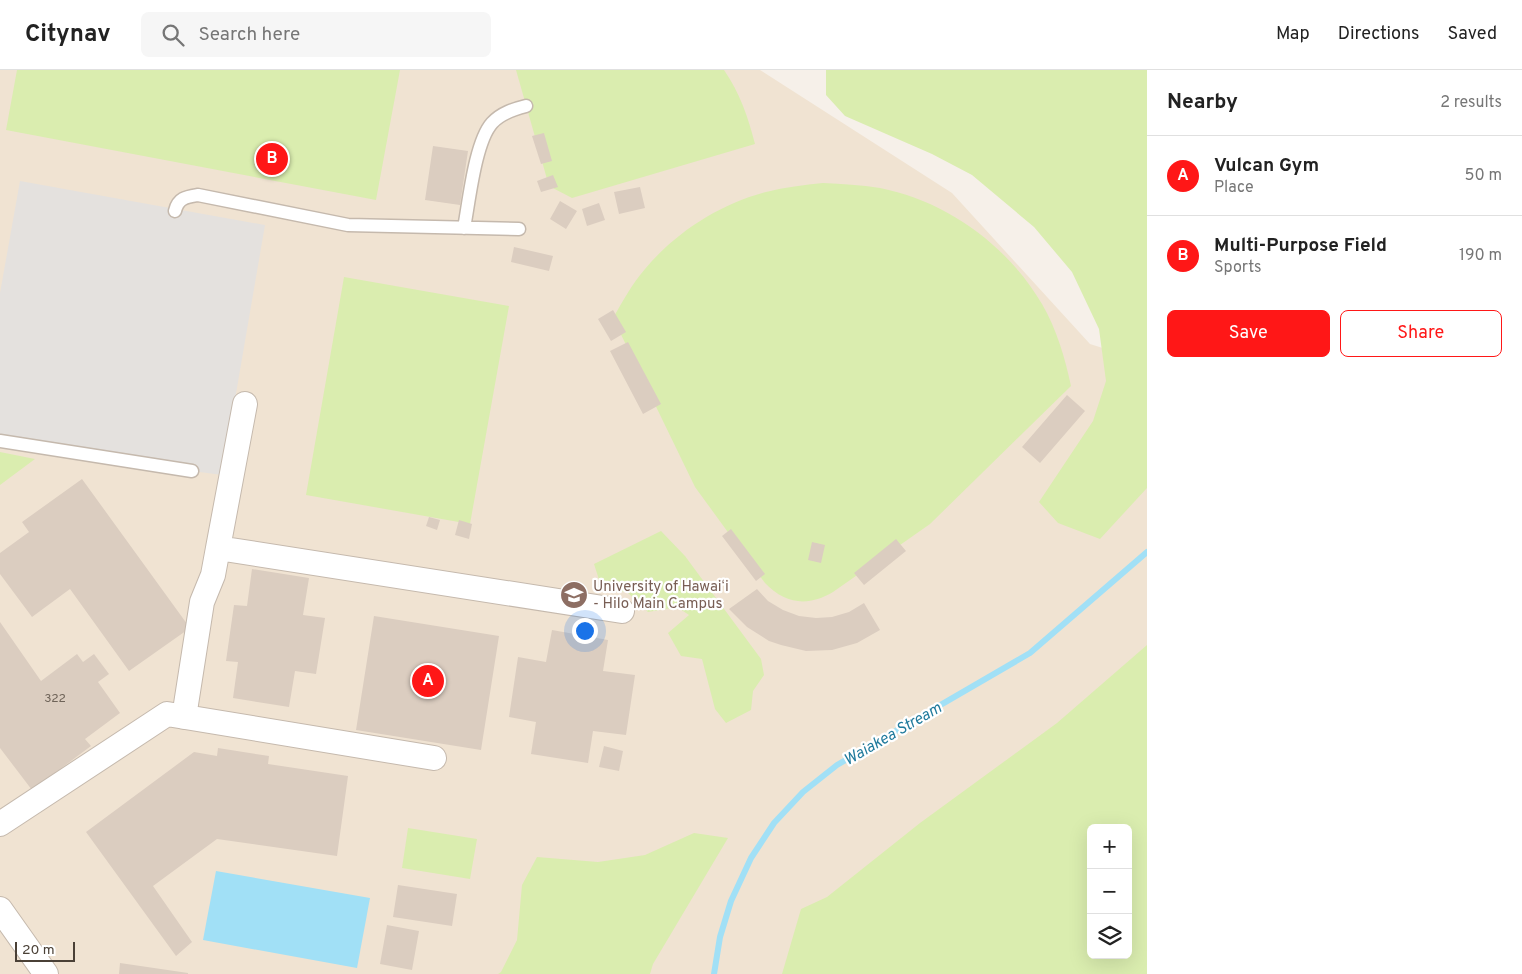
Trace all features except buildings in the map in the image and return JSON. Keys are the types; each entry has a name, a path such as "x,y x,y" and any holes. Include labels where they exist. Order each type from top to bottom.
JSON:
{"street":[{"path":"184,717 202,602 213,575 245,404"},
{"path":"218,548 622,611"},
{"path":"0,824 167,714 434,758"},
{"path":"0,910 46,974"}],"lane":[{"path":"464,228 478,153 484,135 492,123 501,116 514,108 526,106"},
{"path":"175,211 176,204 184,197 198,195 348,225 519,229"},
{"path":"0,441 192,471"}],"shaded area":[{"name":"University of Hawaiʻi - Hilo Main Campus","path":"0,70 760,70 952,193 1090,344 1147,362 1147,974 0,974"},
{"path":"20,181 265,225 222,475 0,445 0,293"}],"green space":[{"path":"17,70 400,70 376,200 6,130"},
{"path":"516,70 724,70 735,87 743,106 755,144 572,198 549,186"},
{"path":"826,70 1147,70 1147,488 1100,539 1058,523 1039,502 1093,421 1106,381 1099,329 1072,272 1034,227 972,175 932,154 845,116 826,95"},
{"path":"823,183 873,187 905,194 929,203 952,215 993,245 1012,263 1042,304 1060,344 1071,386 930,524 833,592 815,600 797,601 781,595 765,583 695,487 613,318 645,269 671,243 700,221 749,197 780,189"},
{"path":"344,277 509,306 470,524 306,495"},
{"path":"0,452 35,459 0,485"},
{"path":"661,531 685,556 761,659 764,675 753,691 751,710 726,723 715,709 702,659 681,656 668,633 689,615 677,607 648,612 627,592 602,589 594,564"},
{"path":"1147,645 1147,974 782,974 801,909 827,897 920,823 1057,723"},
{"path":"408,828 477,839 470,879 402,868"},
{"path":"694,833 728,838 653,964 650,974 498,974 501,972 517,940 522,885 537,857 598,862 645,855"}],"water":[{"path":"216,871 370,898 357,968 203,940"}],"waterway":[{"name":"Waiakea Stream","path":"714,974 720,937 731,901 751,858 774,823 803,792 837,765 1030,653 1147,552"}],"place":[{"name":"Multi-Purpose Field","path":"272,159"},
{"name":"University of Hawaiʻi - Hilo Main Campus","path":"574,595"},
{"name":"Vulcan Gym","path":"428,681"}]}
